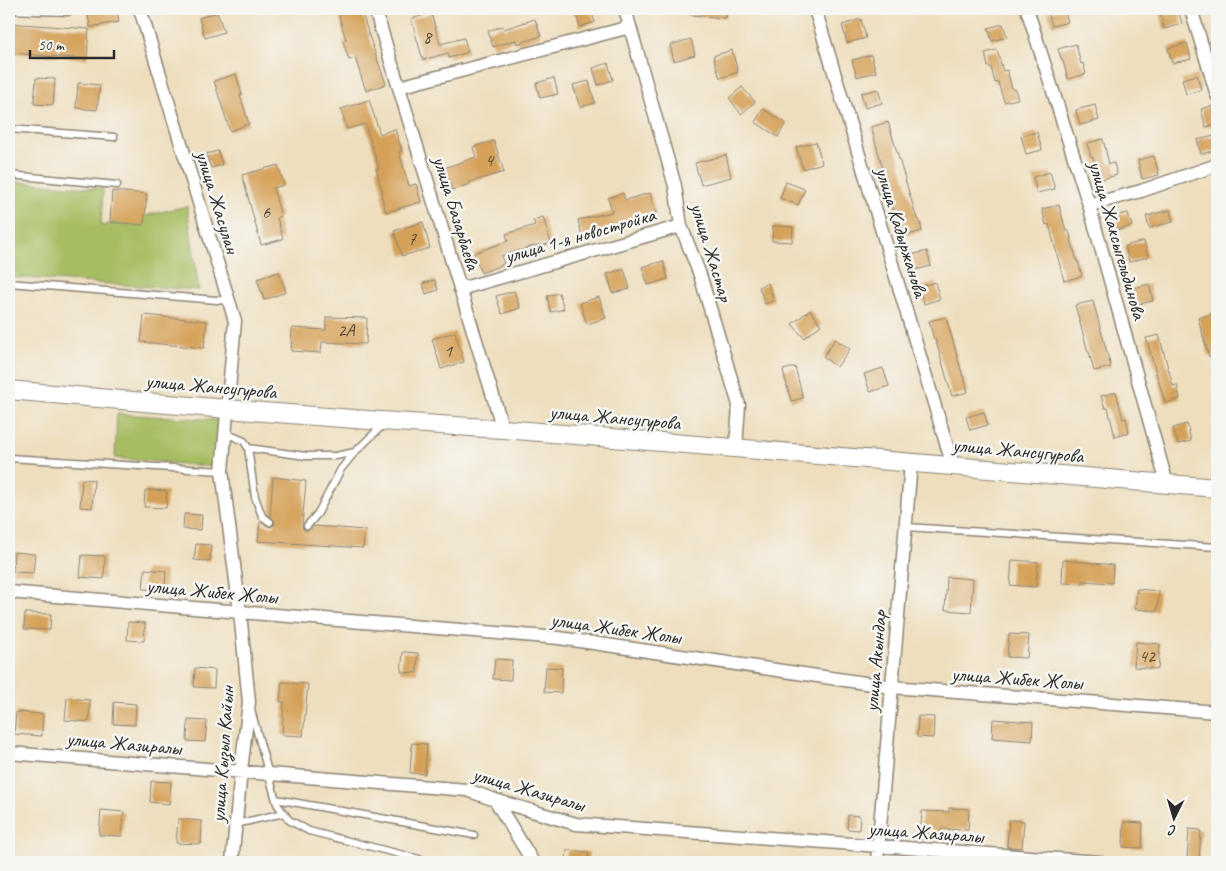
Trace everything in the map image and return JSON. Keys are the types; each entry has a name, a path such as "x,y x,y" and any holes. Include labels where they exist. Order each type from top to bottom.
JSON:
{"main road":[{"name":"улица Жансугурова","path":"9,390 1217,488"}],"street":[{"name":"улица Жасулан","path":"140,9 235,321 227,409"},
{"name":"улица Базарбаева","path":"375,9 503,429"},
{"name":"улица Жастар","path":"625,9 675,186 681,226 700,275 739,405 736,448"},
{"name":"улица Кадыржанова","path":"815,9 953,466"},
{"name":"улица Жаксыгельдинова","path":"1027,9 1089,205 1167,484"},
{"path":"1191,9 1217,95"},
{"path":"399,87 630,27"},
{"path":"1089,205 1141,191 1217,165"},
{"name":"улица 1-я новостройка","path":"460,289 681,226"},
{"name":"улица Кызыл Кайын","path":"227,409 222,471 240,612 249,702 232,862"},
{"name":"улица Акындар","path":"877,862 911,463"},
{"name":"улица Жибек Жолы","path":"9,592 559,638 892,687 1217,712"},
{"name":"улица Жазиралы","path":"9,752 467,790 576,824 1099,862"},
{"path":"495,800 533,862"}],"lane":[{"path":"9,10 68,12 68,9"},
{"path":"9,129 114,137"},
{"path":"9,175 117,185"},
{"path":"9,283 229,301"},
{"path":"307,526 318,513 341,469 355,452 387,422"},
{"path":"226,433 244,440 248,448 255,497 262,516 270,522"},
{"path":"248,448 306,456 336,456 355,452"},
{"path":"9,458 222,471"},
{"path":"906,527 1217,547"},
{"path":"249,702 277,804 289,820 309,831 431,862"},
{"path":"276,799 474,835"},
{"path":"236,824 284,813"}],"green space":[{"path":"9,181 103,189 101,226 187,206 199,290 9,277"},
{"path":"117,414 219,420 217,467 115,458"}],"building":[{"path":"87,9 117,9 119,22 90,27"},
{"path":"337,9 361,9 386,84 366,91 355,58 349,60 343,41 346,40"},
{"path":"574,9 590,9 595,22 580,27"},
{"path":"690,9 727,9 726,18 690,15"},
{"path":"1064,9 1068,22 1052,26 1048,12"},
{"path":"1178,9 1182,24 1164,29 1160,13"},
{"path":"217,12 224,32 205,38 199,18"},
{"path":"431,13 440,44 464,38 468,52 449,58 448,53 423,60 411,19"},
{"path":"535,19 541,36 517,44 516,40 493,47 488,31 503,26 504,29"},
{"path":"861,19 866,38 847,43 842,25"},
{"path":"9,23 89,29 87,59 9,53"},
{"path":"1003,24 1007,37 992,41 988,28"},
{"path":"691,39 695,55 674,61 670,45"},
{"path":"1187,43 1191,59 1172,63 1168,48"},
{"path":"1076,44 1081,64 1083,63 1086,74 1068,79 1058,49"},
{"path":"732,50 738,72 720,78 713,56"},
{"path":"997,50 1003,71 1007,70 1012,89 1015,89 1018,99 1004,102 998,82 995,83 991,67 988,67 985,53"},
{"path":"871,55 876,72 857,77 852,60"},
{"path":"608,63 613,80 598,85 593,68"},
{"path":"236,74 249,124 230,131 214,81"},
{"path":"1197,75 1201,90 1186,94 1182,79"},
{"path":"36,78 55,79 53,105 34,104"},
{"path":"554,78 558,94 540,98 536,83"},
{"path":"589,81 595,103 580,107 573,85"},
{"path":"78,83 100,85 97,110 76,108"},
{"path":"742,87 755,102 741,114 729,98"},
{"path":"878,89 882,103 865,108 861,93"},
{"path":"369,100 380,134 395,129 402,151 399,152 409,186 416,184 421,202 386,212 376,169 379,168 365,124 347,129 341,109"},
{"path":"1095,105 1099,120 1080,125 1076,110"},
{"path":"1212,106 1217,124 1206,127 1201,109"},
{"path":"763,109 786,123 778,137 755,122"},
{"path":"888,122 922,231 905,236 898,211 894,212 871,127"},
{"path":"1037,132 1042,150 1026,154 1021,136"},
{"path":"1214,136 1217,150 1201,154 1197,140"},
{"path":"1103,139 1109,164 1114,163 1117,175 1099,180 1087,143"},
{"path":"494,141 504,172 470,182 470,184 452,190 444,168 476,157 473,147"},
{"path":"816,142 822,163 803,169 796,147"},
{"path":"218,151 222,165 211,168 206,154"},
{"path":"726,155 731,177 701,185 695,163"},
{"path":"1154,156 1159,175 1142,179 1138,160"},
{"path":"278,165 284,185 273,188 281,216 277,218 283,239 261,245 242,175"},
{"path":"1050,172 1055,189 1037,193 1033,177"},
{"path":"786,182 805,189 798,205 780,198"},
{"path":"112,191 147,194 144,225 110,222"},
{"path":"623,193 625,200 650,193 656,214 632,221 633,224 617,229 617,227 582,236 578,220 612,212 608,198"},
{"path":"1059,205 1066,231 1069,231 1082,276 1064,281 1049,224 1046,225 1042,209"},
{"path":"1170,210 1173,222 1149,228 1146,216"},
{"path":"1128,213 1132,226 1114,231 1110,217"},
{"path":"543,217 551,243 541,246 541,244 501,256 504,264 481,273 474,253 508,241 506,234 535,225 533,220"},
{"path":"423,222 430,248 402,256 394,231"},
{"path":"773,226 793,227 792,242 772,241"},
{"path":"1144,241 1148,257 1129,262 1125,246"},
{"path":"927,251 931,266 915,270 911,255"},
{"path":"663,261 668,279 648,285 642,267"},
{"path":"624,269 630,289 613,293 607,274"},
{"path":"279,272 286,292 264,300 257,279"},
{"path":"435,280 438,290 426,294 423,283"},
{"path":"935,282 940,299 924,304 919,287"},
{"path":"768,283 774,300 765,304 759,287"},
{"path":"1149,284 1153,301 1134,305 1130,289"},
{"path":"514,291 520,308 502,314 496,296"},
{"path":"559,293 564,309 551,312 547,296"},
{"path":"599,297 606,318 587,324 580,303"},
{"path":"1093,301 1111,367 1094,371 1075,305"},
{"path":"810,310 821,325 804,338 792,324"},
{"path":"1217,312 1217,354 1209,357 1198,318"},
{"path":"144,315 207,321 204,348 141,342"},
{"path":"326,317 367,318 366,344 322,342 321,353 291,351 292,328 326,330"},
{"path":"946,317 968,392 952,396 929,321"},
{"path":"455,332 464,362 441,369 432,339"},
{"path":"1159,335 1173,386 1177,385 1180,399 1165,403 1146,338"},
{"path":"835,339 850,349 837,367 823,357"},
{"path":"795,367 803,398 791,401 783,370"},
{"path":"883,368 889,386 870,392 864,374"},
{"path":"1116,392 1123,419 1126,418 1129,433 1115,437 1108,408 1105,408 1101,396"},
{"path":"984,412 988,425 970,430 966,417"},
{"path":"1187,424 1191,441 1178,444 1173,428"},
{"path":"273,477 306,481 302,526 304,530 309,530 314,526 365,530 363,548 258,541 260,522 270,527 275,523 270,516"},
{"path":"82,479 94,480 92,508 80,507"},
{"path":"145,490 167,491 166,508 144,507"},
{"path":"184,514 202,515 201,530 183,529"},
{"path":"196,544 211,545 210,561 194,560"},
{"path":"14,552 35,554 33,573 13,572"},
{"path":"82,555 105,556 104,579 80,577"},
{"path":"1012,560 1038,562 1036,587 1010,585"},
{"path":"1063,560 1113,565 1112,583 1083,581 1083,584 1062,583"},
{"path":"145,569 166,571 165,590 143,589"},
{"path":"947,577 973,579 971,612 945,610"},
{"path":"1137,589 1159,591 1157,611 1135,609"},
{"path":"25,613 51,614 50,630 24,629"},
{"path":"128,622 145,623 144,641 127,640"},
{"path":"1009,634 1029,635 1027,658 1007,657"},
{"path":"1136,642 1160,644 1158,669 1134,667"},
{"path":"403,652 418,653 417,673 401,672"},
{"path":"495,659 512,660 511,680 493,679"},
{"path":"546,667 562,668 561,693 544,692"},
{"path":"195,668 215,670 214,688 194,687"},
{"path":"282,682 308,684 303,736 282,735 284,702 280,702"},
{"path":"67,698 90,700 89,722 65,720"},
{"path":"114,702 136,704 135,725 113,724"},
{"path":"16,712 43,714 42,736 14,734"},
{"path":"918,716 934,717 933,738 917,737"},
{"path":"993,719 1033,722 1032,741 992,738"},
{"path":"188,720 207,721 205,742 187,741"},
{"path":"412,743 427,744 425,774 410,773"},
{"path":"151,781 171,782 169,804 150,802"},
{"path":"949,808 969,809 968,830 941,829 941,840 920,839 922,811 949,812"},
{"path":"101,810 124,812 122,836 99,835"},
{"path":"848,815 860,816 859,830 847,829"},
{"path":"178,819 202,821 201,844 176,843"},
{"path":"1009,820 1024,821 1022,848 1007,847"},
{"path":"1124,822 1143,823 1142,848 1123,847"},
{"path":"1189,829 1201,830 1199,862 1187,862"},
{"path":"567,850 589,852 588,862 566,862"}]}
